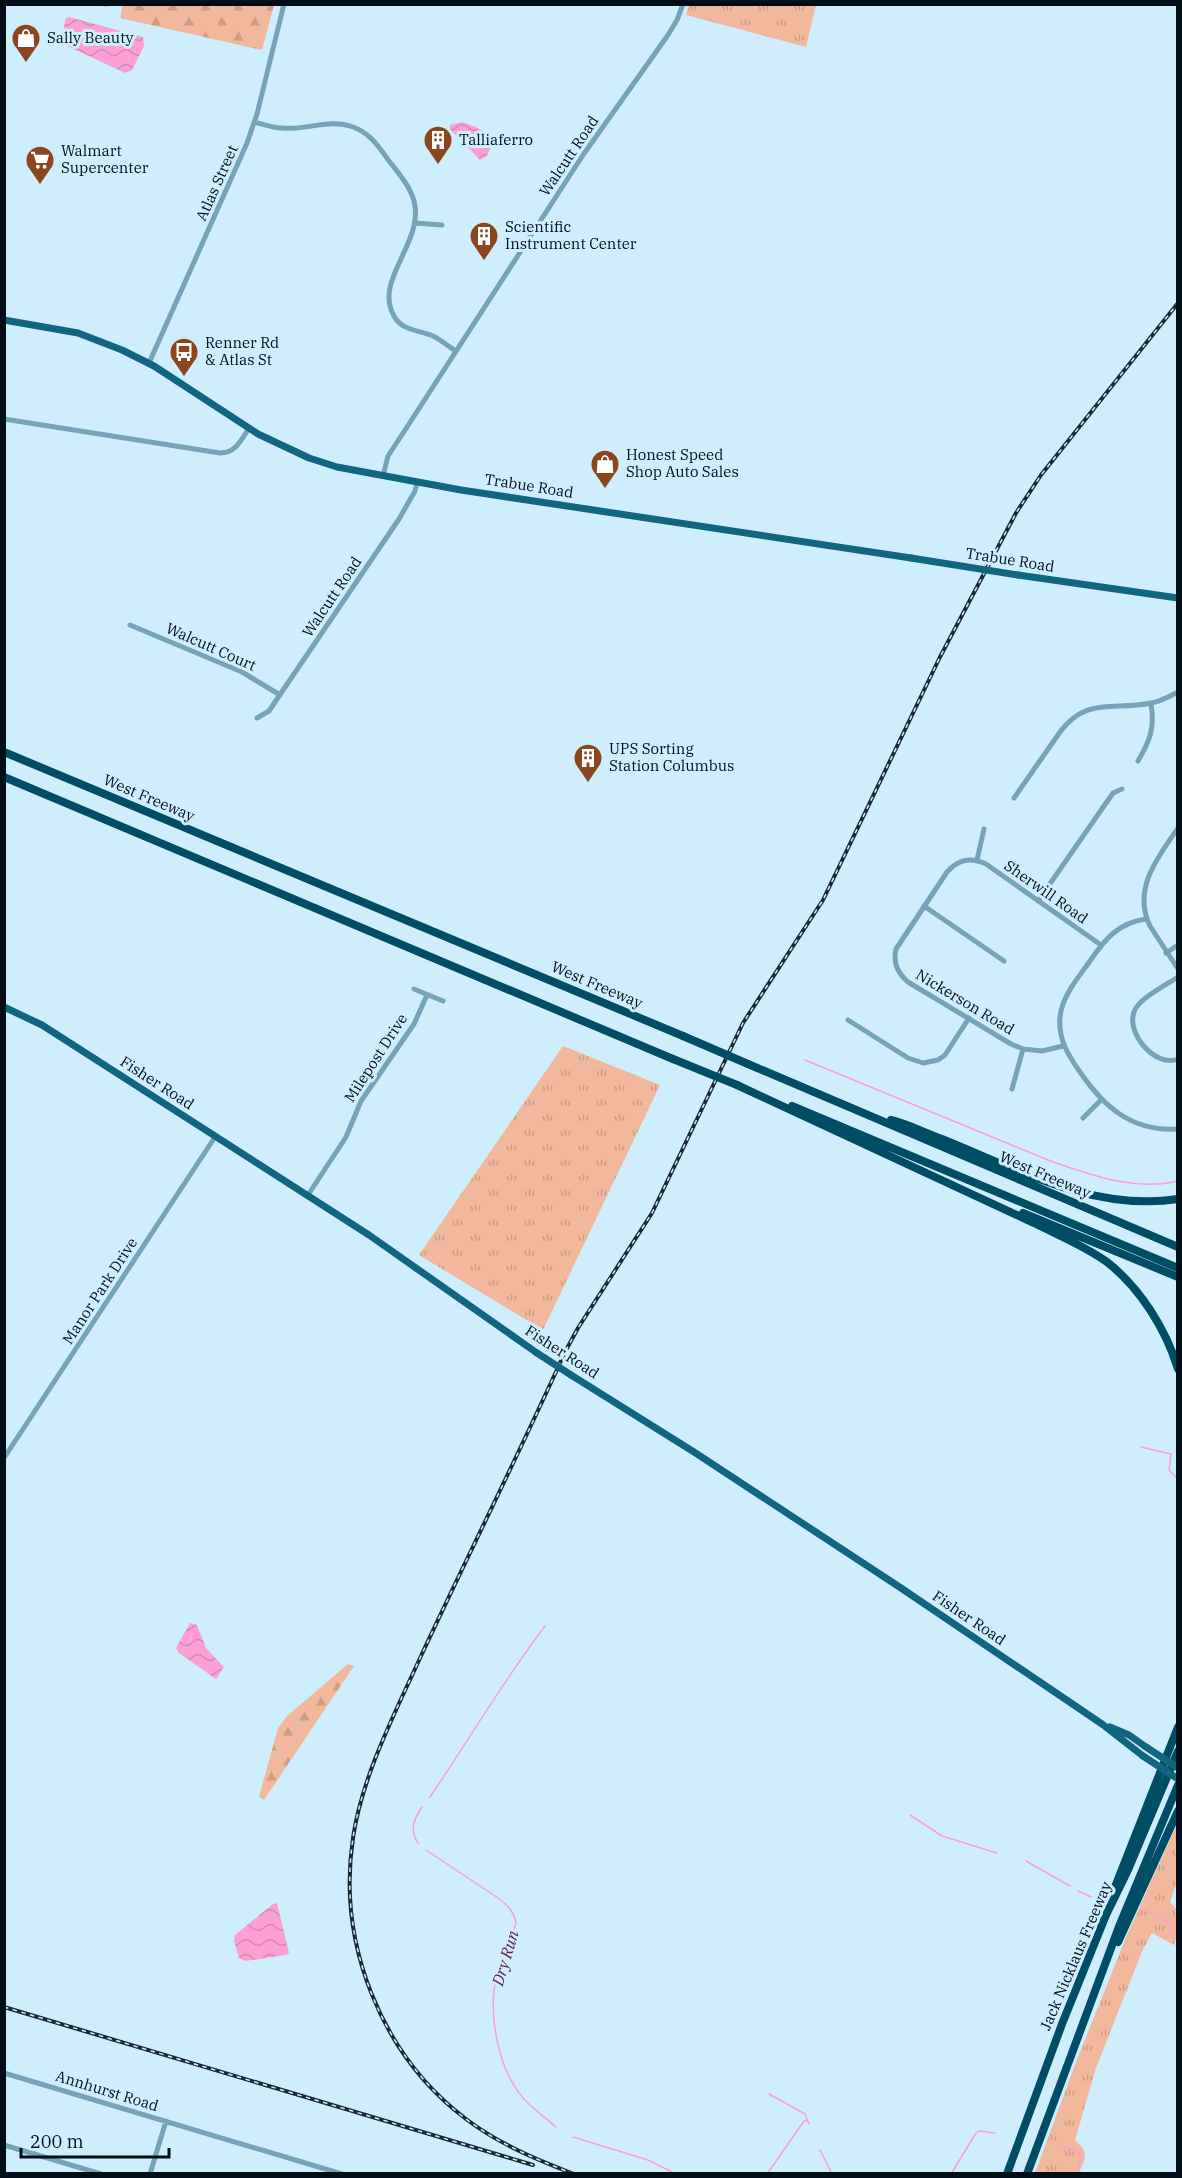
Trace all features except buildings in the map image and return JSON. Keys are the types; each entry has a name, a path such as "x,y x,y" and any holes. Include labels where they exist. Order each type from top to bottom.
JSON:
{"highway":[{"path":"4,746 311,876 357,899"},
{"name":"West Freeway","path":"4,752 1178,1245"},
{"path":"4,777 737,1086 1068,1239 1107,1262 1129,1284 1161,1328 1178,1369"},
{"path":"737,1086 812,1114 1178,1268"},
{"path":"863,1112 897,1121 1071,1190 1126,1202 1178,1199"},
{"path":"936,1177 1178,1277"},
{"path":"1106,1914 1178,1727"},
{"name":"Jack Nicklaus Freeway","path":"1007,2174 1062,2024 1106,1914 1128,1870 1178,1752"},
{"name":"Jack Nicklaus Freeway","path":"1027,2174 1119,1924 1178,1785"},
{"path":"1096,1989 1178,1811"}],"main road":[{"name":"Trabue Road","path":"4,320 78,333 122,350 149,363 282,447 353,471 417,483 1178,598"},
{"name":"Fisher Road","path":"4,1007 42,1025 308,1195 393,1251 537,1353 694,1452 1102,1724 1143,1756 1178,1779"},
{"name":"Fisher Road","path":"1102,1724 1129,1735 1178,1768"}],"street":[{"name":"Atlas Street","path":"149,363 236,169 254,122 284,4"},
{"name":"Walcutt Road","path":"382,476 388,456 584,155 668,35 681,14 683,4"},
{"path":"254,122 282,129 342,124 365,133 374,141 406,183 412,196 415,223 390,286 388,297 390,308 405,327 432,336 456,351"},
{"path":"415,223 442,225"},
{"path":"4,419 220,453 226,453 236,447 249,428"},
{"name":"Walcutt Road","path":"257,718 269,711 280,695 399,519 417,483"},
{"name":"Walcutt Court","path":"130,625 242,672 280,695"},
{"path":"1014,798 1059,732 1079,713 1094,707 1151,704 1178,692"},
{"path":"1138,761 1153,730 1151,704"},
{"path":"1038,901 1113,793 1122,789"},
{"path":"1178,828 1149,874 1144,889 1146,919 1178,969"},
{"path":"977,860 984,829"},
{"name":"Nickerson Road","path":"977,860 965,860 955,864 947,872 896,948 898,971 908,982 1023,1049 1041,1051 1063,1046"},
{"name":"Sherwill Road","path":"977,860 1101,945"},
{"path":"924,906 1004,961"},
{"path":"1146,919 1121,926 1108,936 1072,987 1062,1007 1060,1024 1063,1046 1076,1067 1108,1107 1148,1127 1178,1129"},
{"path":"1166,953 1178,945"},
{"path":"1178,977 1140,1002 1134,1011 1132,1021 1134,1031 1150,1053 1162,1061 1178,1059"},
{"path":"414,989 443,1001"},
{"name":"Milepost Drive","path":"308,1195 346,1137 358,1107 414,1024 427,995"},
{"path":"848,1020 908,1058 930,1063 945,1055 969,1018"},
{"path":"1011,1089 1023,1049"},
{"path":"1083,1118 1101,1100"},
{"name":"Manor Park Drive","path":"4,1458 215,1137"},
{"name":"Annhurst Road","path":"4,2073 342,2174"},
{"path":"150,2174 166,2121"},
{"path":"4,2145 101,2174"}],"green space":[{"path":"123,4 274,5 262,50 120,18"},
{"path":"689,4 816,5 806,47 686,15"},
{"path":"563,1046 660,1085 543,1330 419,1255"},
{"path":"348,1664 354,1666 264,1800 259,1797 278,1728 287,1716"},
{"path":"1177,1824 1177,1882 1170,1902 1177,1910 1177,1936 1174,1945 1152,1933 1143,1949 1096,2068 1075,2140 1083,2148 1085,2155 1079,2173 1035,2173 1127,1935"}],"water":[{"path":"66,18 143,37 144,46 132,70 125,73 63,44 61,39"},
{"path":"462,122 483,131 493,139 489,152 483,159 480,160 450,129 450,125"},
{"path":"190,1623 197,1625 206,1648 224,1667 216,1679 179,1653 176,1648"},
{"path":"277,1903 289,1953 245,1961 239,1958 234,1941 235,1935"}],"waterway":[{"path":"805,1060 1053,1162 1130,1183 1162,1184 1178,1181"},
{"path":"1141,1447 1171,1454 1169,1470 1178,1479"},
{"name":"Dry Run","path":"430,1797 500,1689 545,1626"},
{"name":"Dry Run","path":"418,1843 413,1829 422,1807"},
{"path":"910,1815 942,1836 997,1853"},
{"name":"Dry Run","path":"426,1850 501,1900 514,1916 516,1923 499,1968 494,1990 494,2023 497,2040 507,2073 515,2087 528,2103 556,2127"},
{"path":"1026,1861 1070,1886"},
{"path":"1078,1891 1091,1897"},
{"path":"1147,1912 1178,1930"},
{"name":"Dry Run","path":"769,2094 805,2114 809,2124"},
{"name":"Dry Run","path":"767,2174 804,2121 808,2121"},
{"name":"Dry Run","path":"951,2174 976,2133 979,2131 995,2133"},
{"name":"Dry Run","path":"573,2137 648,2160 676,2174"},
{"name":"Dry Run","path":"1062,2147 1077,2150 1079,2153 1080,2162 1076,2174"},
{"name":"Dry Run","path":"820,2150 832,2174"}],"railway":[{"path":"574,2174 518,2150 491,2136 466,2119 436,2093 410,2063 389,2030 372,1994 359,1956 352,1917 350,1878 353,1838 364,1791 401,1700 565,1352 652,1213 743,1023 823,900 940,657 1016,513 1041,475 1178,303"},
{"path":"4,2007 533,2165"}],"place":[{"name":"Sally Beauty","path":"26,64"},
{"name":"Talliaferro","path":"438,166"},
{"name":"Walmart Supercenter","path":"40,186"},
{"name":"Scientific Instrument Center","path":"484,262"},
{"name":"Renner Rd & Atlas St","path":"184,378"},
{"name":"Honest Speed Shop Auto Sales","path":"605,490"},
{"name":"UPS Sorting Station Columbus","path":"588,784"}]}
